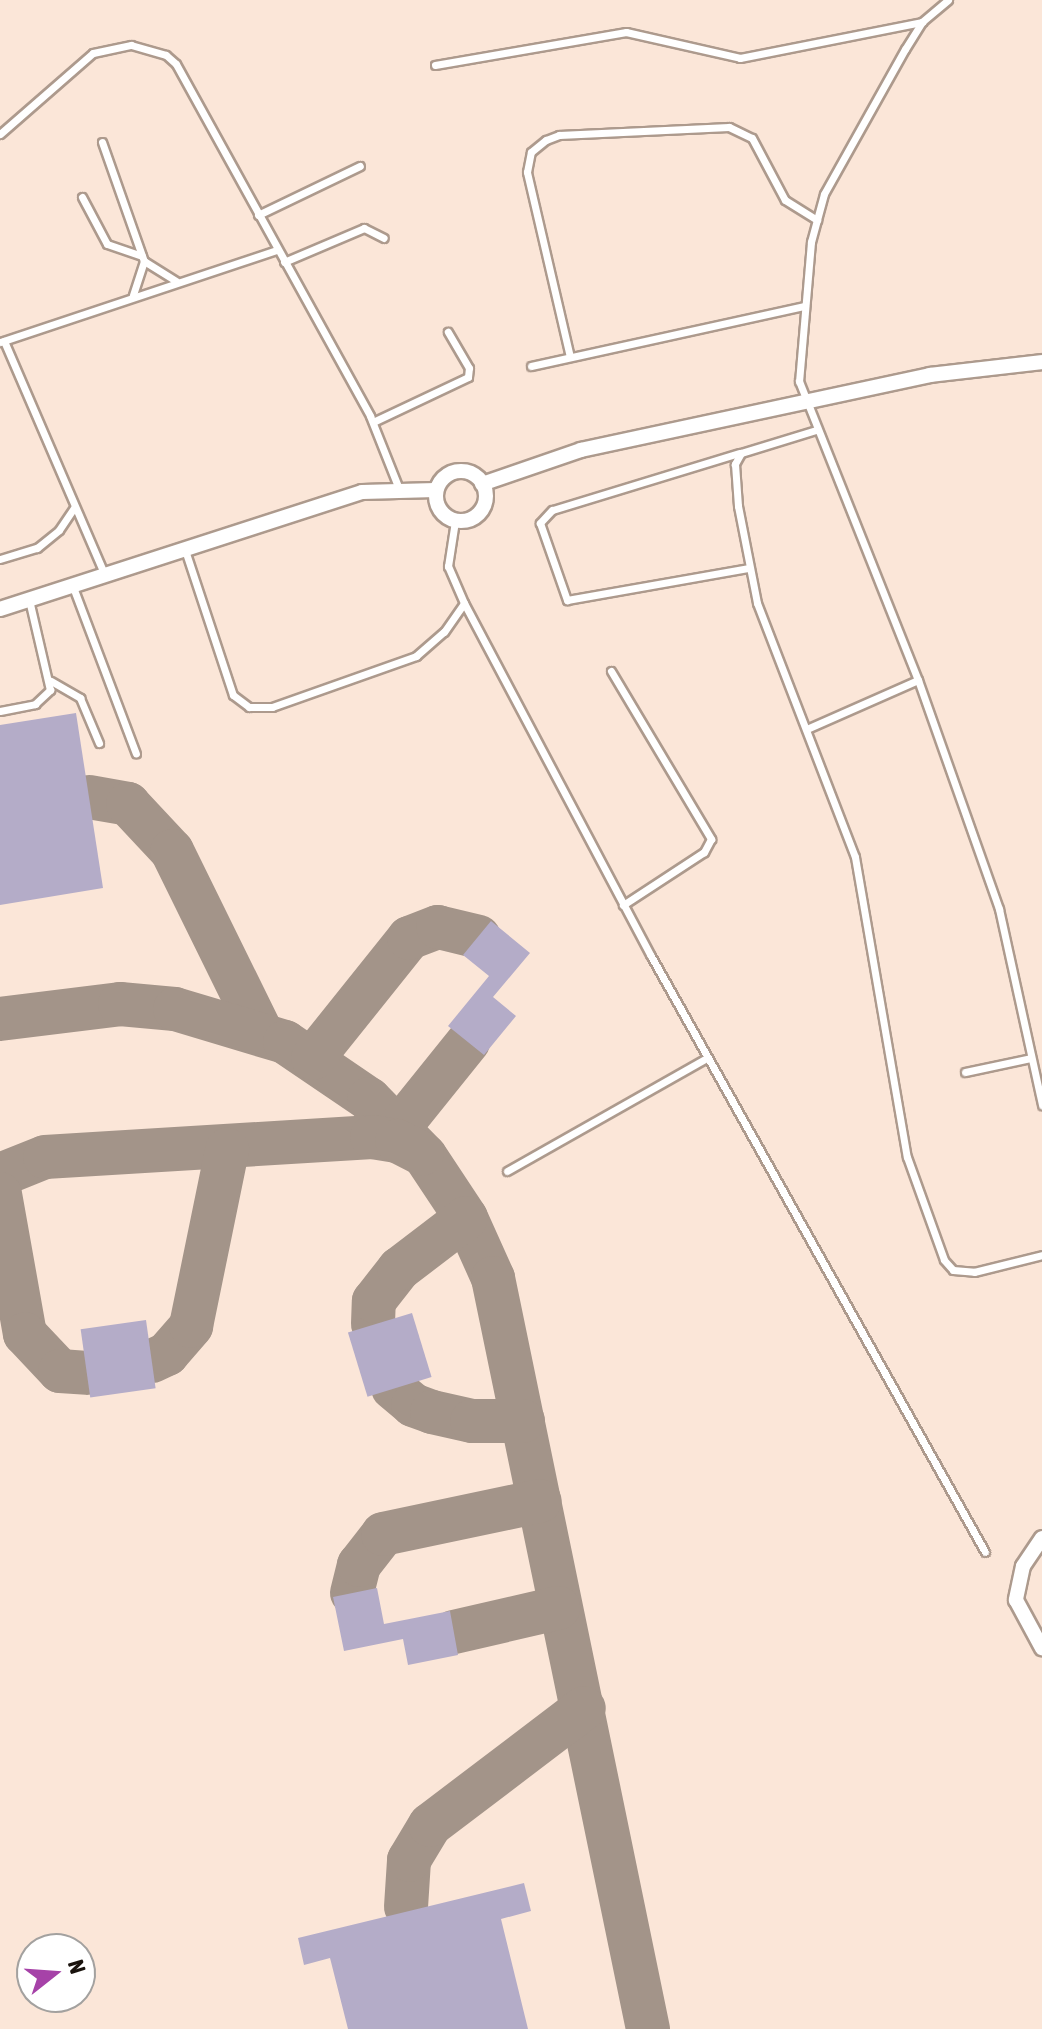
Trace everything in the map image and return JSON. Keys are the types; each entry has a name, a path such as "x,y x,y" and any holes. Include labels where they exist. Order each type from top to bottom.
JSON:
{"street":[{"path":"0,609 362,492 436,490 457,472 482,484 581,450 805,402 993,367 1036,362"},
{"path":"436,490 439,509 455,521 481,512 482,484"},
{"path":"1042,1538 1023,1566 1016,1600 1042,1648"}],"lane":[{"path":"948,0 922,22 858,127 824,194 817,220 798,348 805,402 918,680 999,909 1042,1105"},
{"path":"435,65 626,32 740,58 922,22"},
{"path":"0,134 93,53 131,45 156,49 176,64 373,422 399,489"},
{"path":"570,357 527,172 531,152 546,140 559,135 729,127 752,138 785,200 817,220"},
{"path":"102,142 143,259 133,295"},
{"path":"258,215 360,166"},
{"path":"82,197 107,244 143,259 176,281"},
{"path":"284,262 364,228 384,238"},
{"path":"105,576 2,341 133,295 277,250"},
{"path":"531,366 803,306"},
{"path":"373,422 468,377 469,368 448,332"},
{"path":"749,568 567,600 540,523 552,510 816,430"},
{"path":"741,453 735,464 749,568 757,603 809,728 855,857 907,1157 944,1260 953,1270 974,1272 1042,1255"},
{"path":"0,559 37,548 74,508"},
{"path":"455,521 448,566 464,603 623,905 985,1552"},
{"path":"185,550 233,695 249,707 272,707 416,656 444,632 464,603"},
{"path":"73,587 136,754"},
{"path":"0,711 35,704 48,695 51,681 29,600"},
{"path":"611,671 711,839 704,852 623,905"},
{"path":"809,728 918,680"},
{"path":"51,681 80,698 99,743"},
{"path":"507,1171 707,1058"},
{"path":"965,1072 1031,1058"}],"building":[{"path":"76,713 103,888 0,905 0,725"},
{"path":"491,921 530,953 493,997 516,1016 484,1055 448,1026 489,976 463,955"},
{"path":"412,1313 432,1377 368,1397 348,1333"},
{"path":"146,1320 156,1388 90,1398 81,1329"},
{"path":"377,1588 384,1624 450,1611 458,1655 408,1665 403,1639 344,1651 333,1597"},
{"path":"524,1883 531,1911 501,1919 528,2029 348,2029 330,1958 304,1965 298,1938"}],"taxiway":[{"path":"89,797 128,804 172,851 262,1034"},
{"path":"313,1058 409,938 438,927 479,937"},
{"path":"0,1019 120,1004 175,1009 285,1042 369,1099 425,1156 466,1218 493,1278 648,2029"},
{"path":"398,1129 468,1042"},
{"path":"0,1175 45,1157 372,1137 397,1141 422,1154"},
{"path":"152,1361 167,1354 191,1326 227,1150"},
{"path":"0,1194 25,1334 60,1371 87,1373"},
{"path":"373,1324 374,1301 399,1269 466,1218"},
{"path":"393,1388 413,1405 432,1412 472,1421 523,1421"},
{"path":"352,1593 359,1565 383,1534 540,1501"},
{"path":"454,1632 558,1608"},
{"path":"406,1907 409,1860 430,1825 584,1708"}]}
